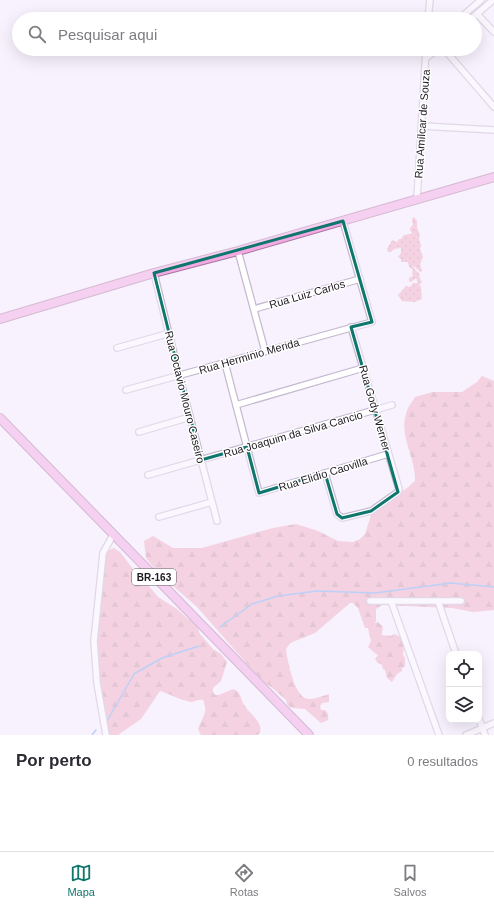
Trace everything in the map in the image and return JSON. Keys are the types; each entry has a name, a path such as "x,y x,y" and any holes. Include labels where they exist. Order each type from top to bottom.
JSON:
{"highway":[{"path":"0,318 494,177"},
{"name":"BR-163","path":"0,418 309,735"}],"street":[{"path":"429,12 430,0"},
{"path":"467,12 481,0"},
{"path":"479,12 493,0"},
{"path":"482,19 494,32"},
{"path":"450,56 494,107"},
{"name":"Rua Amílcar de Souza","path":"417,199 426,58"},
{"path":"422,126 494,130"},
{"path":"342,220 360,279"},
{"path":"238,251 265,352"},
{"name":"Rua Octavio Mouro Caseiro","path":"154,273 217,521"},
{"name":"Rua Luiz Carlos","path":"254,309 360,279"},
{"name":"Rua Herminio Merida","path":"126,390 372,322 360,279"},
{"name":"Rua Gody Werner","path":"325,473 337,514 342,518 371,511 397,493 399,489 351,328"},
{"path":"116,348 170,334"},
{"path":"225,363 247,447"},
{"path":"236,405 363,368"},
{"name":"Rua Joaquim da Silva Cancio","path":"148,475 392,405"},
{"path":"139,432 190,417"},
{"name":"Rua Elidio Caovilla","path":"247,447 259,493 388,454"},
{"path":"159,517 212,502"},
{"path":"106,735 97,683 94,641 103,553 113,535"},
{"path":"370,601 461,601"},
{"path":"391,601 438,735"},
{"path":"438,601 455,651"},
{"path":"480,723 485,735"},
{"path":"466,735 494,723"}],"highlighted area":[{"path":"343,221 372,322 351,327 398,492 371,511 342,518 337,514 325,473 259,493 247,447 201,460 154,273"}],"green space":[{"path":"414,217 417,221 421,245 420,249 423,257 420,264 422,271 420,272 413,265 415,270 419,273 422,283 419,284 421,287 422,299 415,302 402,301 398,295 406,286 410,287 413,283 418,283 416,278 411,282 409,281 409,278 413,276 413,270 409,267 408,262 401,262 401,259 398,257 401,253 401,248 394,249 391,252 388,252 387,249 392,240 397,242 404,235 412,233 410,228 413,225 412,219"},
{"path":"482,376 494,381 494,610 473,612 452,608 382,605 376,609 376,621 374,623 378,622 383,627 382,635 390,636 395,634 402,638 405,643 403,645 403,655 405,658 405,666 392,682 387,678 382,665 375,659 378,655 368,647 371,641 368,628 365,628 358,608 353,603 350,603 315,633 290,643 286,649 294,683 301,695 305,698 311,699 329,694 329,702 322,703 320,706 321,710 325,710 328,713 328,720 321,723 305,709 290,707 286,700 270,686 264,683 197,607 158,573 146,558 144,541 153,536 173,548 202,548 273,528 296,524 318,531 338,541 353,542 360,539 365,534 372,512 415,481 415,472 406,439 404,423 407,410 415,397 433,392 462,392 477,382"},
{"path":"114,548 120,552 142,581 149,586 158,597 177,609 188,619 195,621 200,634 213,649 221,654 227,662 221,681 213,688 213,692 215,695 219,695 233,689 236,690 243,704 260,725 260,733 257,735 201,735 198,729 205,711 205,704 203,700 191,702 160,691 141,719 118,735 108,735 103,716 95,647 103,565 107,551"}],"waterway":[{"path":"220,627 252,604 278,596 317,591 375,593 451,583 494,587"},
{"path":"107,721 134,674 162,658 199,646"},
{"path":"92,735 96,730"}]}
